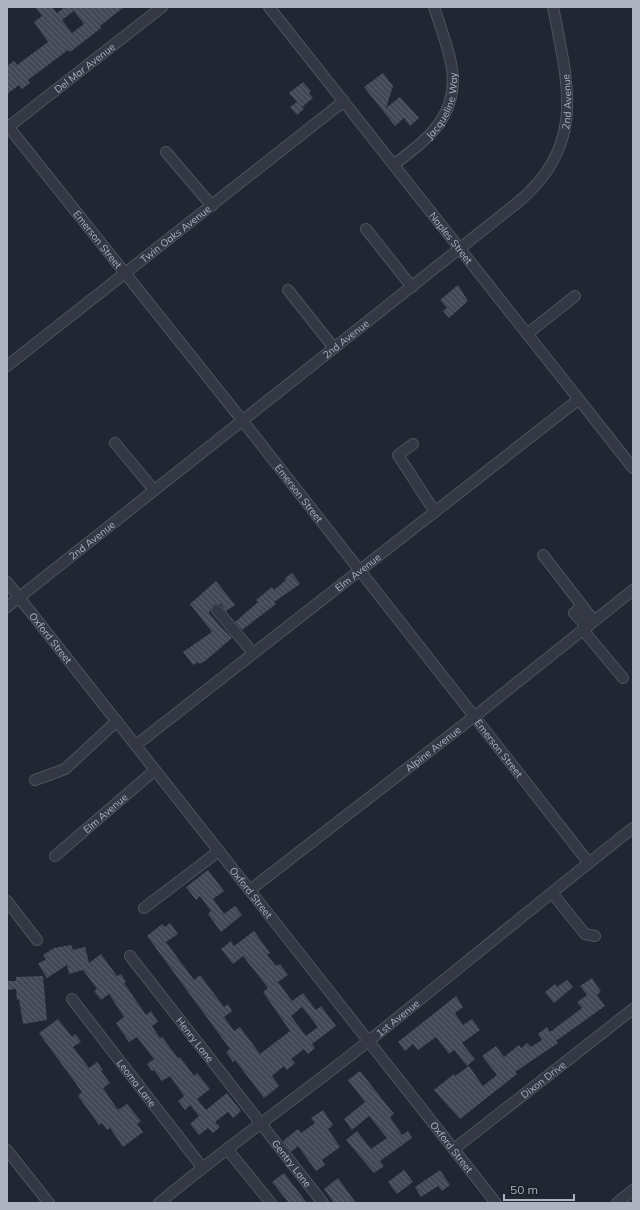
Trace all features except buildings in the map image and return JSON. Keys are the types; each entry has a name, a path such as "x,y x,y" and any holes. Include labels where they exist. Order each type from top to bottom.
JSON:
{"street":[{"name":"Del Mar Avenue","path":"7,127 162,7"},
{"name":"Naples Street","path":"269,7 633,468"},
{"name":"Jacqueline Way","path":"394,164 420,146 434,132 445,114 451,94 453,77 451,62 434,7"},
{"name":"2nd Avenue","path":"7,607 521,200 548,170 563,141 569,95 553,7"},
{"name":"Twin Oaks Avenue","path":"7,366 344,101"},
{"name":"Emerson Street","path":"7,127 242,420 589,863"},
{"path":"166,152 212,206"},
{"path":"366,229 412,287"},
{"path":"288,290 334,348"},
{"path":"527,334 575,296"},
{"name":"Elm Avenue","path":"136,745 578,400"},
{"path":"116,443 154,490"},
{"path":"413,444 398,455 435,512"},
{"path":"543,555 582,606 588,626 623,678"},
{"name":"Oxford Street","path":"7,582 496,1203"},
{"name":"Alpine Avenue","path":"250,890 633,590"},
{"path":"217,610 253,653"},
{"path":"35,780 65,769 117,721"},
{"name":"Elm Avenue","path":"55,856 155,770"},
{"name":"1st Avenue","path":"159,1203 202,1167 368,1041 633,828"},
{"path":"144,908 219,851"},
{"path":"552,893 585,934 595,936"},
{"path":"7,901 37,940"},
{"name":"Henry Lane","path":"130,956 261,1123"},
{"name":"Leoma Lane","path":"72,999 202,1167"},
{"name":"Dixon Drive","path":"454,1149 633,1009"},
{"name":"Gentry Lane","path":"261,1123 323,1203"},
{"path":"227,1149 271,1203"},
{"path":"7,1150 49,1203"},
{"path":"617,1203 633,1190"}]}
